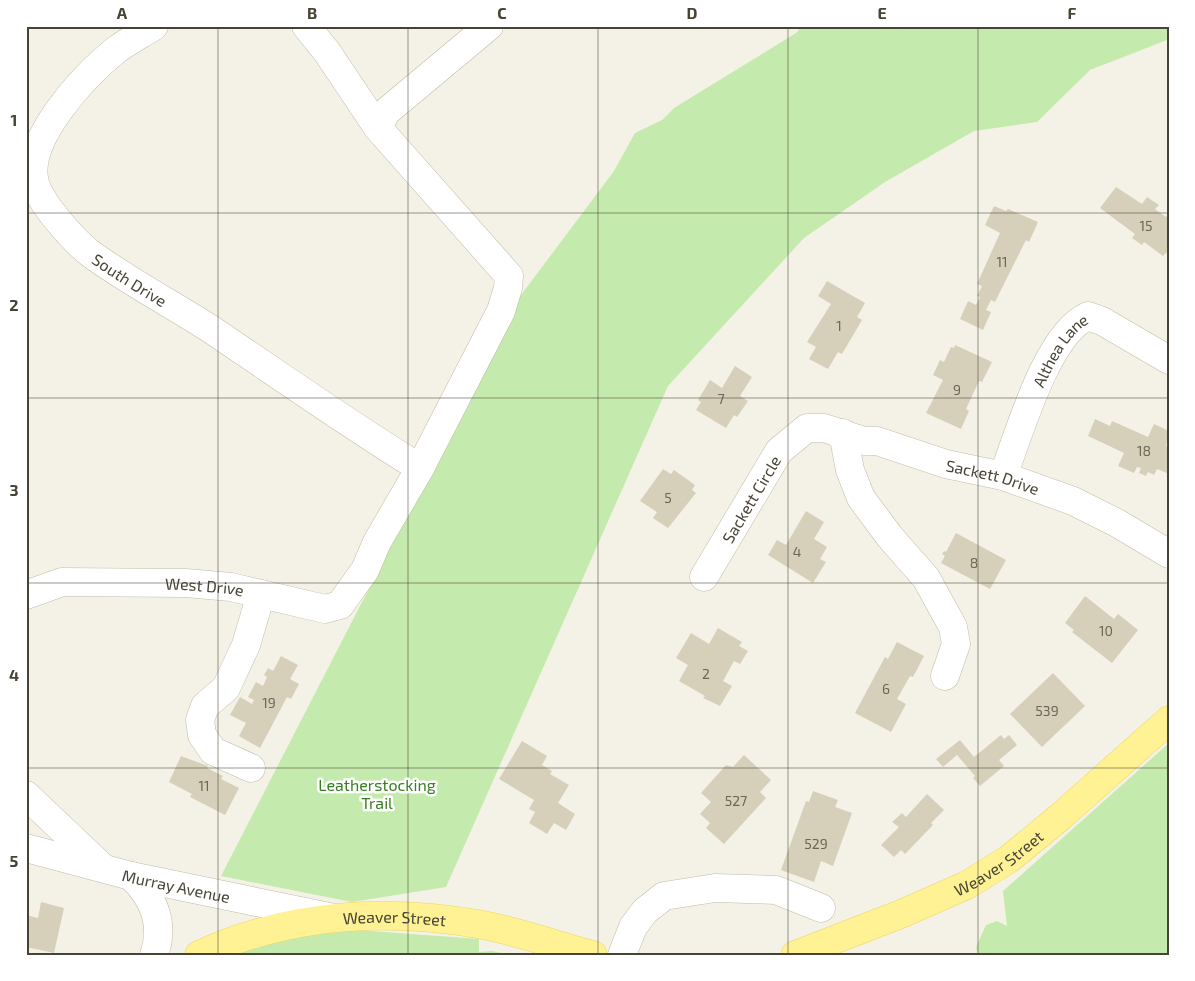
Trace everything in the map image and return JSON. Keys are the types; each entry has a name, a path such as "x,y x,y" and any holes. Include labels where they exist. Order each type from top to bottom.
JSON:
{"main road":[{"name":"Weaver Street","path":"795,955 901,914 974,881 1010,859 1169,720"},
{"name":"Weaver Street","path":"199,955 254,934 329,917 403,915 480,925 592,955"}],"street":[{"name":"South Drive","path":"154,26 116,50 80,84 50,122 34,160 34,182 38,191 58,219 90,253 232,343 355,428 420,468"},
{"path":"306,26 327,52 378,128 509,276 508,288 501,311 420,468"},
{"path":"378,128 386,112 489,26"},
{"name":"Althea Lane","path":"1003,476 1045,367 1075,322 1088,316 1102,321 1169,360"},
{"name":"Sackett Drive","path":"807,428 824,428 864,440 877,441 946,464 1003,476 1073,500 1117,523 1169,554"},
{"name":"Sackett Circle","path":"704,576 779,451 807,428"},
{"path":"843,433 850,470 861,498 890,537 926,578 953,627 956,644 945,676"},
{"name":"West Drive","path":"26,595 62,582 186,583 231,587 325,609 340,605 365,570 377,542 420,468"},
{"path":"251,768 213,751 202,735 200,720 206,706 226,688 246,646 261,594"},
{"path":"26,796 104,868"},
{"name":"Murray Avenue","path":"26,848 131,876 329,917"},
{"path":"131,876 152,901 158,920 158,944 154,955"},
{"path":"622,955 633,927 644,911 664,896 715,888 776,890 821,908"}],"green space":[{"name":"Leatherstocking Trail","path":"802,26 1169,26 1167,40 1090,70 1037,122 974,131 885,182 804,238 668,386 446,887 352,902 221,876 518,299 614,171 635,133 662,120 674,108 796,33"},
{"path":"1169,743 1169,955 978,955 976,947 986,925 997,921 1007,926 1003,891"},
{"path":"331,928 479,939 479,952 492,951 511,955 236,955 255,945"}],"building":[{"path":"1116,187 1142,204 1147,197 1159,205 1155,209 1166,217 1169,213 1169,250 1163,256 1144,242 1142,245 1132,238 1135,234 1100,208"},
{"path":"994,206 1006,211 1008,209 1038,222 1029,242 1026,240 995,302 991,300 986,310 991,312 983,330 960,319 968,301 976,305 980,297 977,296 982,286 977,284 1000,233 985,225"},
{"path":"827,281 865,303 857,317 862,320 842,354 838,352 828,369 809,359 816,347 807,342 831,304 818,296"},
{"path":"955,345 992,362 982,382 979,381 966,409 969,411 961,429 926,413 943,380 933,375 940,360 944,362 951,347 954,348"},
{"path":"735,366 752,377 740,396 748,401 737,417 734,415 726,428 696,410 701,402 698,400 710,380 722,388"},
{"path":"1095,419 1110,426 1112,421 1148,437 1154,424 1169,431 1166,446 1169,447 1169,474 1157,469 1154,475 1148,472 1146,476 1139,473 1141,468 1137,467 1134,473 1118,466 1124,453 1088,436"},
{"path":"663,469 671,474 674,470 695,485 692,490 696,493 668,528 653,518 657,512 640,501"},
{"path":"806,511 824,522 814,539 827,547 820,559 826,562 813,583 768,555 777,540 786,545"},
{"path":"956,533 1006,560 990,589 941,563 945,556 942,554 944,551 946,552"},
{"path":"1085,596 1114,619 1118,614 1138,630 1112,663 1072,632 1074,630 1065,623"},
{"path":"718,628 742,642 739,646 748,651 740,664 734,661 723,681 732,686 720,706 703,698 705,696 679,681 688,665 676,658 691,633 709,644"},
{"path":"897,642 924,656 913,677 910,676 897,699 906,704 891,732 855,713 885,657 888,659"},
{"path":"281,656 298,665 290,679 299,684 291,699 287,697 260,748 239,736 246,723 230,715 240,697 252,704 254,700 248,697 256,682 263,686 267,677 264,675 268,668 273,671"},
{"path":"1053,673 1085,706 1042,747 1010,714"},
{"path":"1001,735 1004,739 1009,735 1017,745 999,760 1004,766 980,786 973,778 975,776 957,755 943,767 936,759 960,740 974,757"},
{"path":"522,741 547,756 542,765 552,771 550,774 569,785 558,803 575,814 566,830 554,823 547,834 529,823 535,812 529,809 534,800 499,779"},
{"path":"744,755 771,780 760,792 766,798 724,844 706,828 710,823 700,814 711,802 701,793 726,765 733,767"},
{"path":"181,756 208,766 207,768 223,776 221,779 239,788 225,815 190,797 192,794 169,782"},
{"path":"813,791 838,800 835,807 852,813 833,866 821,861 814,882 781,870 806,801 809,802"},
{"path":"927,794 944,810 931,823 933,825 905,854 901,850 894,857 881,845 899,827 892,822 902,813 906,817"},
{"path":"41,902 64,908 54,953 26,947 26,915 38,918"}]}
